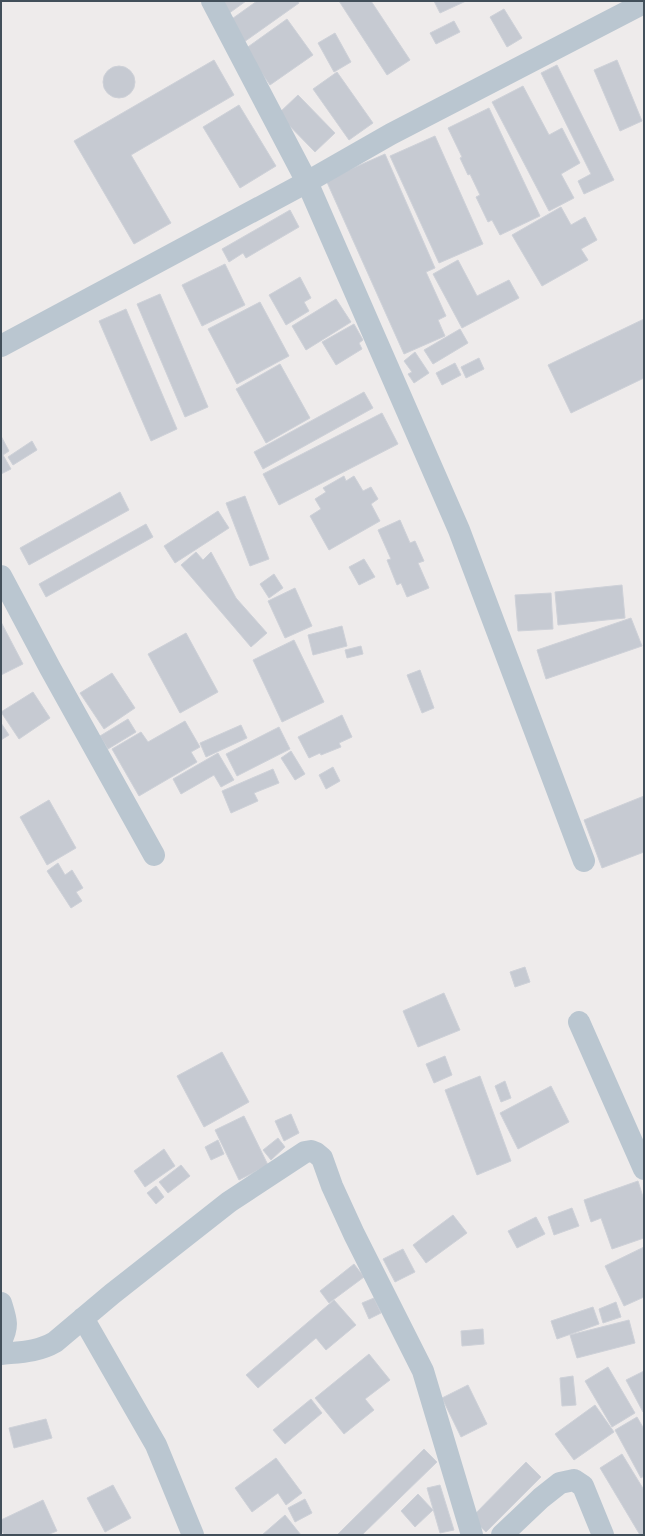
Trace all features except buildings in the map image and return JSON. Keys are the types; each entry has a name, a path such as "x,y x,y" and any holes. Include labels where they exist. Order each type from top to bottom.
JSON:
{"street":[{"path":"212,1 307,182 460,530 584,861"},
{"path":"1,346 307,182 391,134 644,3"},
{"path":"1,576 50,668 154,855"},
{"path":"579,1022 644,1169"},
{"path":"1,1354 35,1351 55,1342 229,1202 305,1152 311,1151 322,1158 332,1186 354,1234 423,1371 472,1535"},
{"path":"1,1303 6,1320 6,1331 1,1341"},
{"path":"83,1318 156,1445 193,1535"},
{"path":"502,1535 560,1483 574,1480 582,1486 603,1535"}]}
